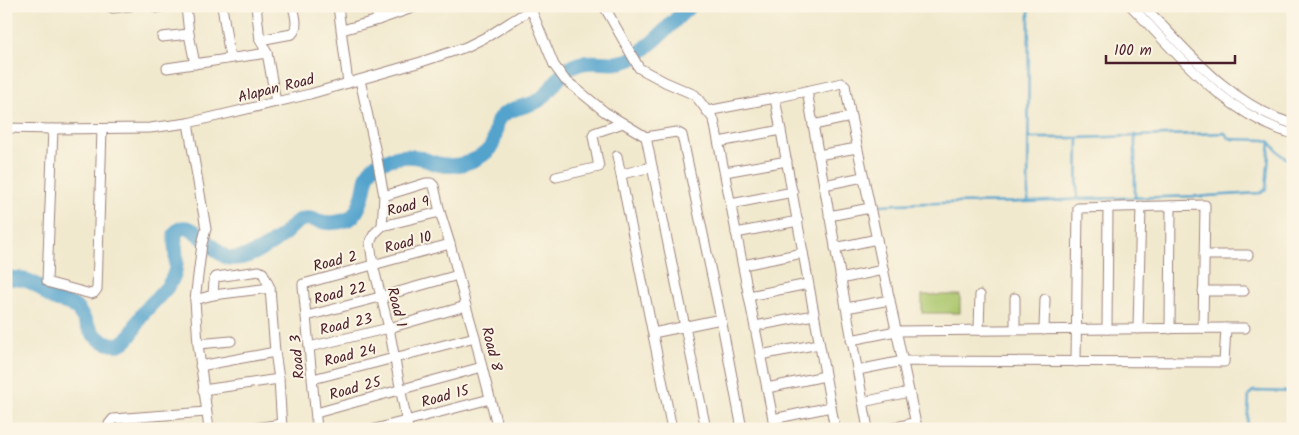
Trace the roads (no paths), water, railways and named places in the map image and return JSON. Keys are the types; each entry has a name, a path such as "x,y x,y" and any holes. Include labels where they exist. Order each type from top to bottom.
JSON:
{"street":[{"path":"109,6 113,8 130,6"},
{"path":"156,8 166,6"},
{"path":"186,6 195,64"},
{"path":"222,6 230,58"},
{"path":"256,6 260,40 267,53 276,102"},
{"path":"260,40 295,32 293,6"},
{"path":"338,6 348,84"},
{"path":"375,6 378,20"},
{"path":"604,6 639,68 695,95 714,120 775,429"},
{"path":"1131,6 1221,96 1252,117 1293,134"},
{"path":"1144,6 1226,89 1256,109 1293,124"},
{"path":"342,30 378,20 413,7"},
{"path":"533,8 554,65 565,80 605,112 646,137 676,132 682,135 742,429"},
{"name":"Alapan Road","path":"6,128 155,128 188,123 348,84 466,47 490,36 533,8"},
{"path":"162,37 189,34"},
{"path":"167,68 267,53"},
{"name":"Road 1","path":"360,80 384,196 382,226 374,234 370,243 373,265 389,328 408,425"},
{"path":"707,110 775,98 842,83 845,84 850,117 917,425 888,429"},
{"path":"807,91 868,429"},
{"path":"775,98 835,429"},
{"path":"813,125 850,117"},
{"path":"188,123 206,229 202,244 195,300 200,366 209,429"},
{"path":"556,177 599,167 594,133 623,123"},
{"path":"53,129 47,281 90,294 94,293 96,289 102,128"},
{"path":"719,142 781,130"},
{"path":"646,137 706,429"},
{"path":"818,155 857,148"},
{"path":"618,156 672,429"},
{"path":"725,172 787,161"},
{"path":"622,174 652,168"},
{"path":"824,185 863,177"},
{"name":"Road 8","path":"384,196 426,183 431,183 434,186 476,337 497,428"},
{"path":"731,204 793,192"},
{"path":"1076,362 1078,208 1205,205 1203,328"},
{"path":"1138,329 1141,206"},
{"path":"1170,329 1171,206"},
{"path":"1107,329 1108,207"},
{"path":"829,216 870,208"},
{"name":"Road 9","path":"382,226 440,212"},
{"path":"736,233 798,221"},
{"path":"835,248 877,239"},
{"name":"Road 10","path":"373,265 450,244"},
{"path":"743,265 803,253"},
{"path":"1204,256 1248,255"},
{"name":"Road 2","path":"304,284 373,265"},
{"path":"840,278 883,270"},
{"path":"213,296 214,280 225,276 263,273 270,288 274,352 279,379 282,426 248,429"},
{"path":"380,297 458,275"},
{"name":"Road 3","path":"304,284 317,429"},
{"path":"749,296 808,284"},
{"path":"195,300 270,288"},
{"path":"1203,291 1244,291"},
{"path":"979,330 980,295"},
{"name":"Road 22","path":"306,316 380,297"},
{"path":"1015,298 1015,330"},
{"path":"846,308 890,300"},
{"path":"1044,330 1045,300"},
{"name":"Road 23","path":"310,347 389,328 466,306"},
{"path":"755,326 814,315"},
{"path":"653,333 721,319"},
{"path":"858,370 903,361 1224,362 1226,328"},
{"path":"851,340 896,331 1244,328"},
{"name":"Road 24","path":"312,379 476,337"},
{"path":"198,344 231,341"},
{"path":"760,355 819,344"},
{"path":"200,366 274,352"},
{"name":"Road 25","path":"316,413 482,367"},
{"path":"767,388 825,376"},
{"path":"203,390 279,379"},
{"path":"863,402 909,392"},
{"name":"Road 15","path":"375,429 408,425 490,399"},
{"path":"773,419 831,407"},
{"path":"109,429 109,424 113,419 206,412"},
{"path":"136,418 137,429"}],"waterway":[{"path":"6,278 32,282 52,298 72,305 96,337 110,344 120,344 129,337 142,315 172,280 176,265 175,234 180,229 187,228 194,231 216,250 229,258 239,258 267,247 301,220 308,219 331,223 348,219 357,211 369,172 378,163 409,156 419,157 437,164 455,165 467,163 478,158 491,147 499,119 507,112 538,101 568,69 575,65 589,62 619,63 634,58 690,6"},
{"path":"1028,201 1029,6"},
{"path":"1078,138 1225,133 1232,139 1265,140 1270,142 1281,155 1293,162"},
{"path":"1135,135 1135,198"},
{"path":"1028,138 1078,138 1077,199"},
{"path":"881,205 1028,202 1261,193 1266,189 1270,142"},
{"path":"1247,429 1249,395 1253,391 1293,392"}]}
